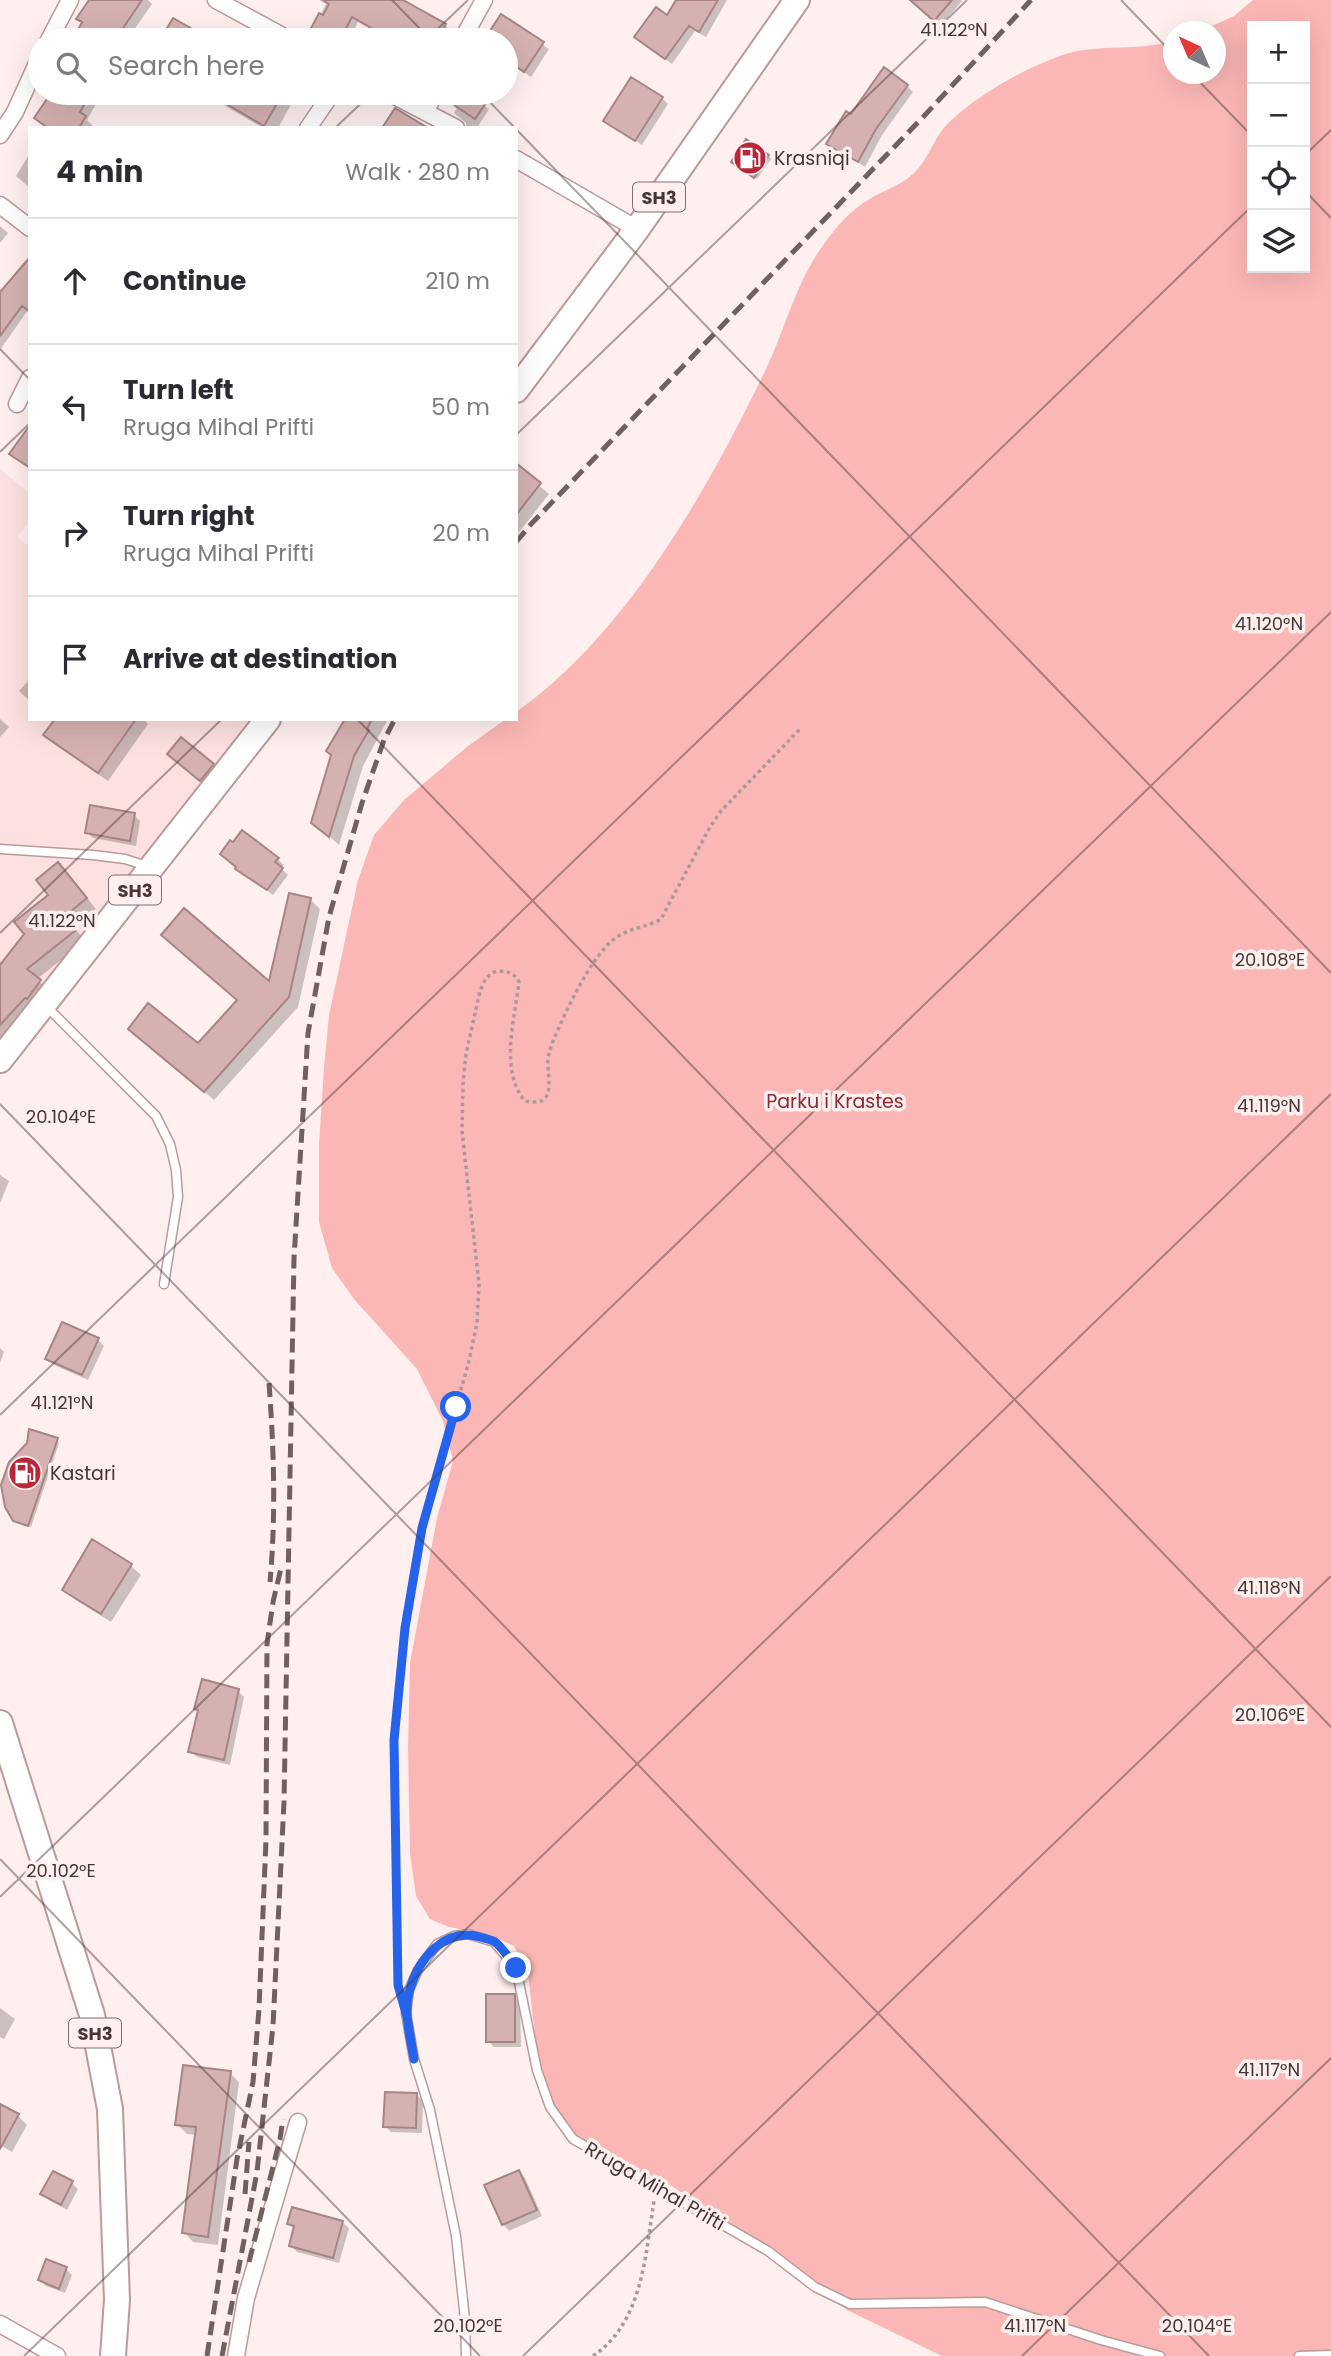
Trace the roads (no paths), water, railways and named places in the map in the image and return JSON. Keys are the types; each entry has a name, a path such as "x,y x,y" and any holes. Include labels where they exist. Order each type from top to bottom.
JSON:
{"main road":[{"name":"SH3","path":"518,387 637,229 797,0"},
{"name":"SH3","path":"0,1060 266,721"},
{"name":"SH3","path":"0,1723 92,2015 110,2109 117,2300 113,2356"}],"street":[{"path":"55,28 70,0"},
{"path":"216,0 268,28"},
{"path":"469,28 484,0"},
{"path":"0,135 15,112 28,83"},
{"path":"309,126 324,105"},
{"path":"412,105 452,126"},
{"path":"425,112 429,105"},
{"path":"518,160 637,229"},
{"path":"0,205 28,226"},
{"path":"17,404 28,382"},
{"path":"236,2356 246,2298 298,2122"},
{"path":"0,2324 57,2356"}],"lane":[{"path":"0,849 93,855 125,859 153,867"},
{"path":"44,1004 156,1116 170,1144 178,1197 164,1284"},
{"name":"Rruga Mihal Prifti","path":"466,2356 466,2319 456,2236 430,2110 414,2059 406,2013 409,1990 418,1970 437,1944 454,1936 468,1934 495,1942 516,1968 537,2070 550,2107 573,2139 768,2251 815,2287 850,2304 985,2302 1101,2340 1160,2356"},
{"path":"1299,2356 1331,2355"}],"railway":[{"path":"518,540 925,115 1031,0"},
{"path":"222,2356 257,2172 273,2026 284,1802 294,1258 308,1033 329,917 362,803 384,740 394,721"},
{"path":"269,1383 274,1482 270,1582"},
{"path":"207,2356 237,2159 253,2082 266,1840 267,1644 282,1564"},
{"path":"249,2262 283,2119"},
{"path":"245,2194 249,2142"}],"place":[{"name":"Krasniqi","path":"750,158"},
{"name":"Kastari","path":"25,1473"}],"park label":[{"name":"Parku i Krastes","path":"835,1101"}]}
